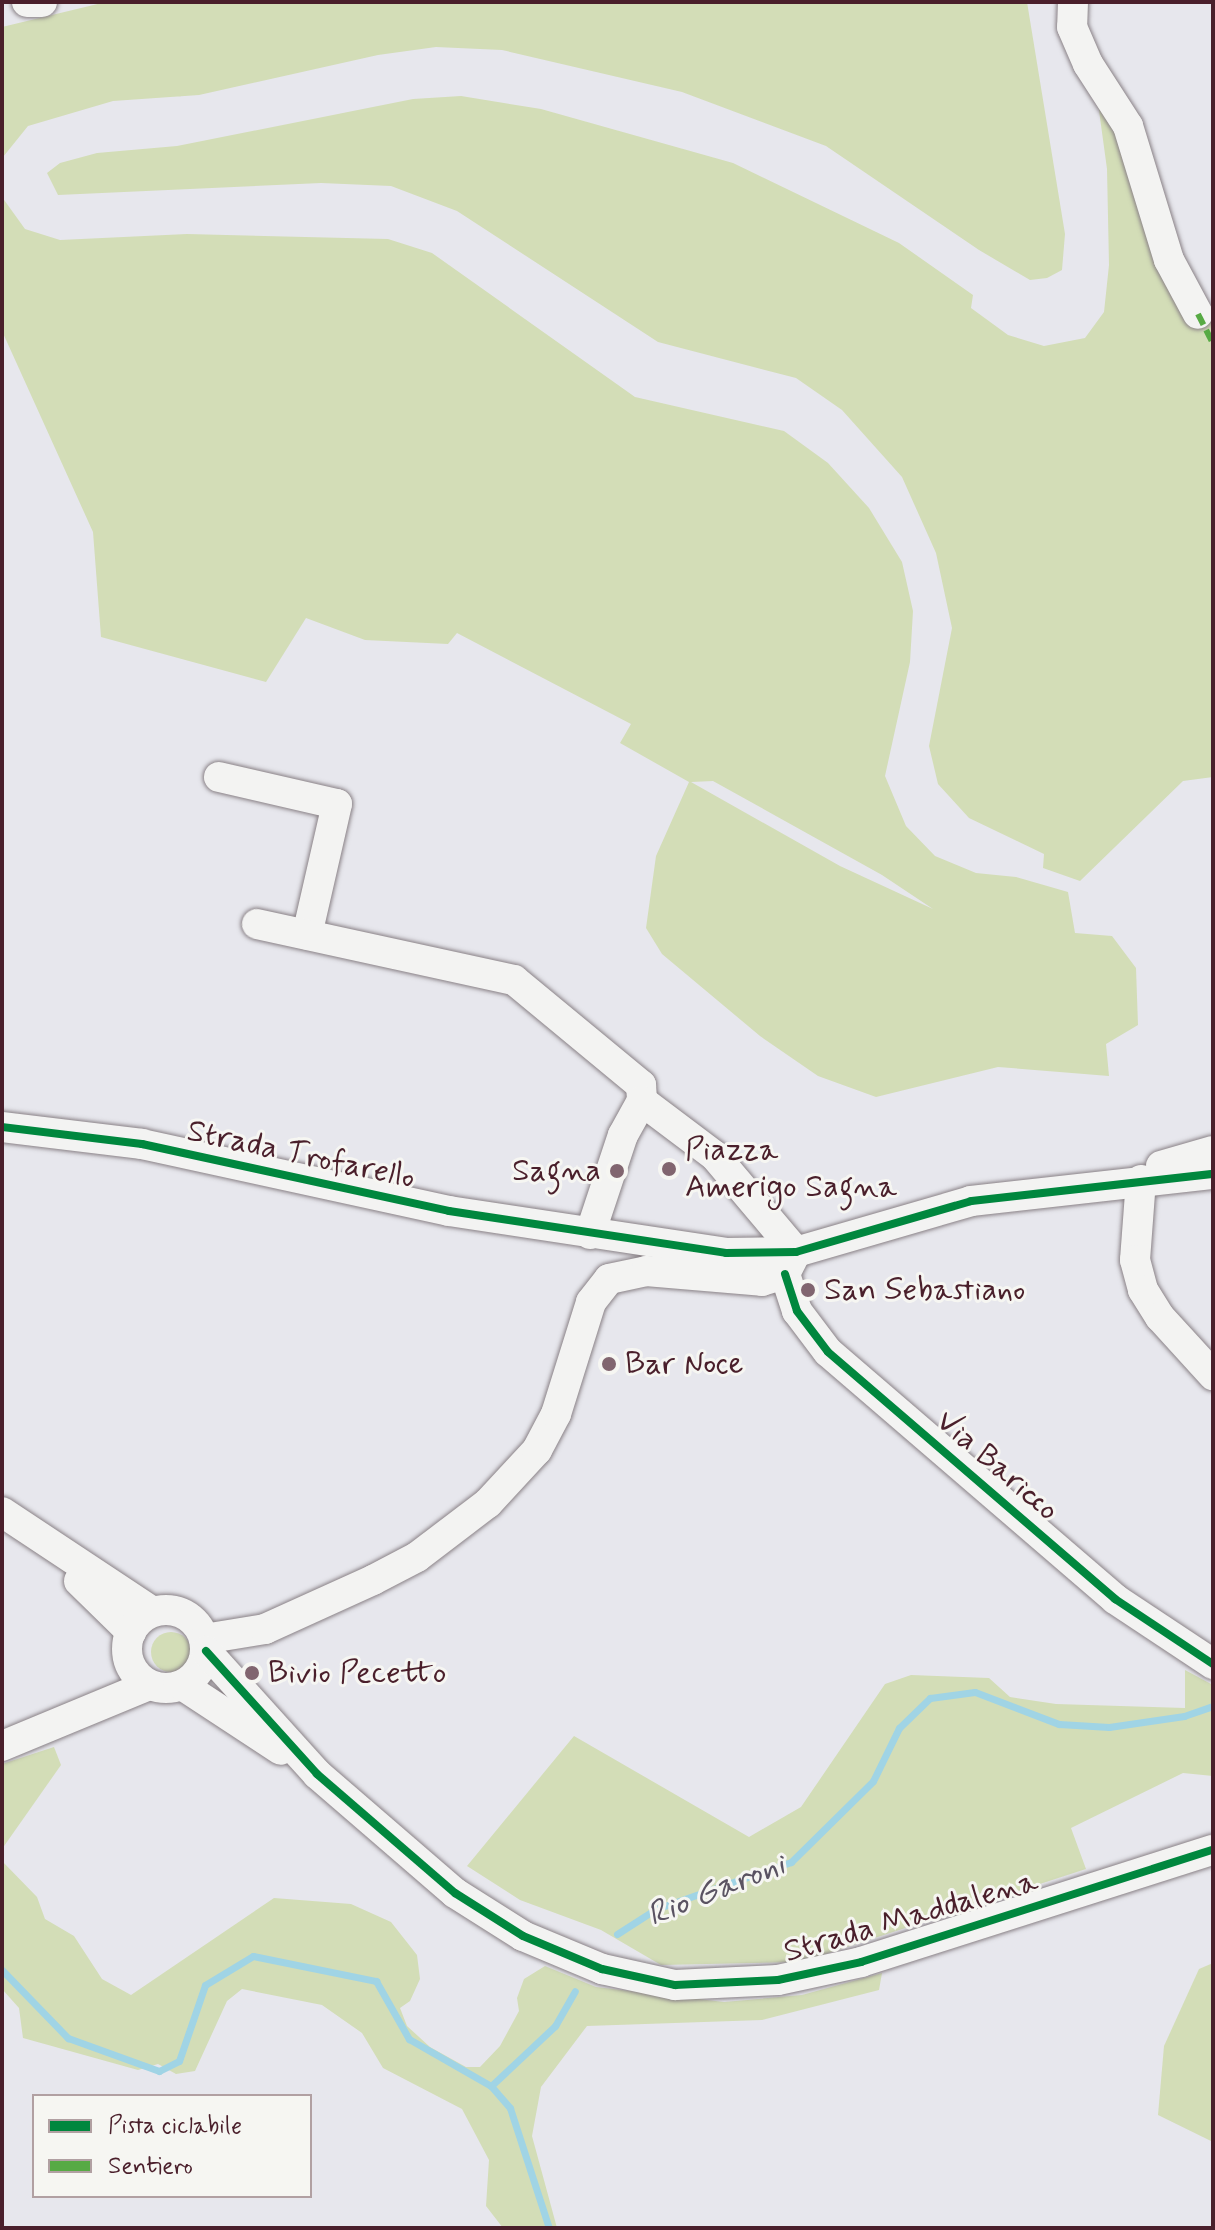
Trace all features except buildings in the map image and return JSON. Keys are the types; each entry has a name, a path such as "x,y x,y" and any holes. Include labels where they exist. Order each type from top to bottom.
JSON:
{"street":[{"path":"27,2 42,2"},
{"path":"1073,2 1072,27 1088,64 1128,126 1169,260 1198,314"},
{"path":"219,777 337,804 307,935"},
{"path":"257,924 514,980 641,1085 642,1101 623,1135 590,1234 791,1263"},
{"path":"642,1101 715,1156 791,1263"},
{"name":"Strada Trofarello","path":"2,1127 142,1144 449,1211 590,1234"},
{"path":"1213,1151 1160,1166 1141,1180 1135,1260 1143,1290 1213,1375"},
{"path":"205,1645 265,1629 373,1580 417,1557 488,1503 537,1450 550,1426 566,1391 591,1302 609,1279 646,1271 715,1280 762,1281 791,1263 971,1201 1213,1174"},
{"name":"Via Baricco","path":"791,1263 797,1311 828,1352 1115,1599 1213,1664"},
{"path":"2,1513 153,1612 186,1616 205,1645 204,1664 182,1685 149,1685 2,1746"},
{"path":"2,1513 129,1646 149,1685"},
{"path":"59,1723 129,1646 153,1612"},
{"name":"Strada Maddalena","path":"205,1645 317,1774"},
{"name":"Strada Maddalena","path":"182,1685 317,1774 455,1893 523,1936 602,1969 675,1985 778,1980 861,1962 1213,1850"}],"green space":[{"path":"106,2 1027,2 1065,234 1062,270 1047,278 1030,280 979,250 826,146 682,92 502,50 436,47 378,55 199,95 113,101 28,126 3,157 2,197 2,27"},
{"path":"461,96 541,109 733,163 899,243 973,295 971,308 1008,335 1044,346 1085,338 1104,312 1109,265 1107,169 1097,96 1114,117 1195,322 1213,315 1213,777 1183,781 1080,881 1043,868 1044,854 969,818 938,784 929,746 952,628 936,553 902,477 842,410 796,378 658,342 457,211 391,186 321,183 58,195 47,173 60,163 97,153 177,146 413,99"},
{"path":"2,197 25,229 60,240 187,234 388,239 432,253 635,397 784,431 828,463 869,508 902,562 913,611 910,662 885,776 906,826 935,856 976,873 1016,877 1068,892 1075,933 1112,936 1136,968 1138,1025 1106,1044 1109,1076 998,1067 876,1097 818,1076 760,1036 662,954 646,928 656,856 689,782 620,743 631,724 457,633 448,644 365,640 306,618 266,682 101,637 93,532 2,331","holes":["713,781 882,875 933,909 840,866 691,782"]},
{"path":"171,1632 185,1638 191,1652 185,1666 171,1672 157,1666 151,1652 157,1638"},
{"path":"1185,1670 1213,1685 1213,1776 1183,1773 1071,1828 1086,1869 801,1962 661,1965 601,1930 520,1900 467,1866 574,1736 749,1837 801,1807 885,1684 911,1675 989,1678 1010,1697 1056,1704 1185,1708"},
{"path":"54,1747 61,1765 2,1849 2,1764"},
{"path":"2,1861 37,1897 45,1919 74,1936 102,1979 131,1995 274,1898 351,1904 391,1922 417,1955 420,1979 410,2001 400,2008 407,2026 430,2047 466,2067 480,2067 500,2046 519,2011 517,1998 524,1979 545,1966 596,1987 724,2002 802,1995 882,1973 879,1990 762,2020 587,2026 541,2087 532,2136 557,2228 503,2228 486,2206 489,2160 462,2109 383,2068 362,2033 322,2005 242,1989 227,2001 195,2071 176,2074 158,2064 138,2070 23,2038 19,2008 2,1989"},
{"path":"1213,1963 1213,2142 1158,2115 1164,2046 1199,1969"}],"waterway":[{"name":"Rio Garoni","path":"617,1934 656,1909 791,1862 873,1781 899,1728 930,1698 975,1692 1059,1724 1109,1727 1184,1716 1213,1706"},
{"path":"2,1970 68,2038 159,2071 179,2061 205,1985 253,1956 376,1981 409,2039 491,2086 510,2108 549,2228"},
{"name":"Rio Garoni","path":"491,2086 555,2026 575,1991"}],"marked path":[{"path":"1198,314 1213,344"}],"cycle path":[{"path":"2,1127 142,1144 449,1211 726,1253 796,1252 971,1201 1213,1174"},
{"path":"785,1274 797,1311 828,1352 1115,1599 1213,1664"},
{"path":"206,1651 317,1774 455,1893 523,1936 602,1969 675,1985 778,1980 861,1962 1213,1850"}],"place":[{"name":"Piazza Amerigo Sagna","path":"669,1169"},
{"name":"Sagna","path":"617,1171"},
{"name":"San Sebastiano","path":"808,1290"},
{"name":"Bar Noce","path":"609,1364"},
{"name":"Bivio Pecetto","path":"252,1673"}]}
